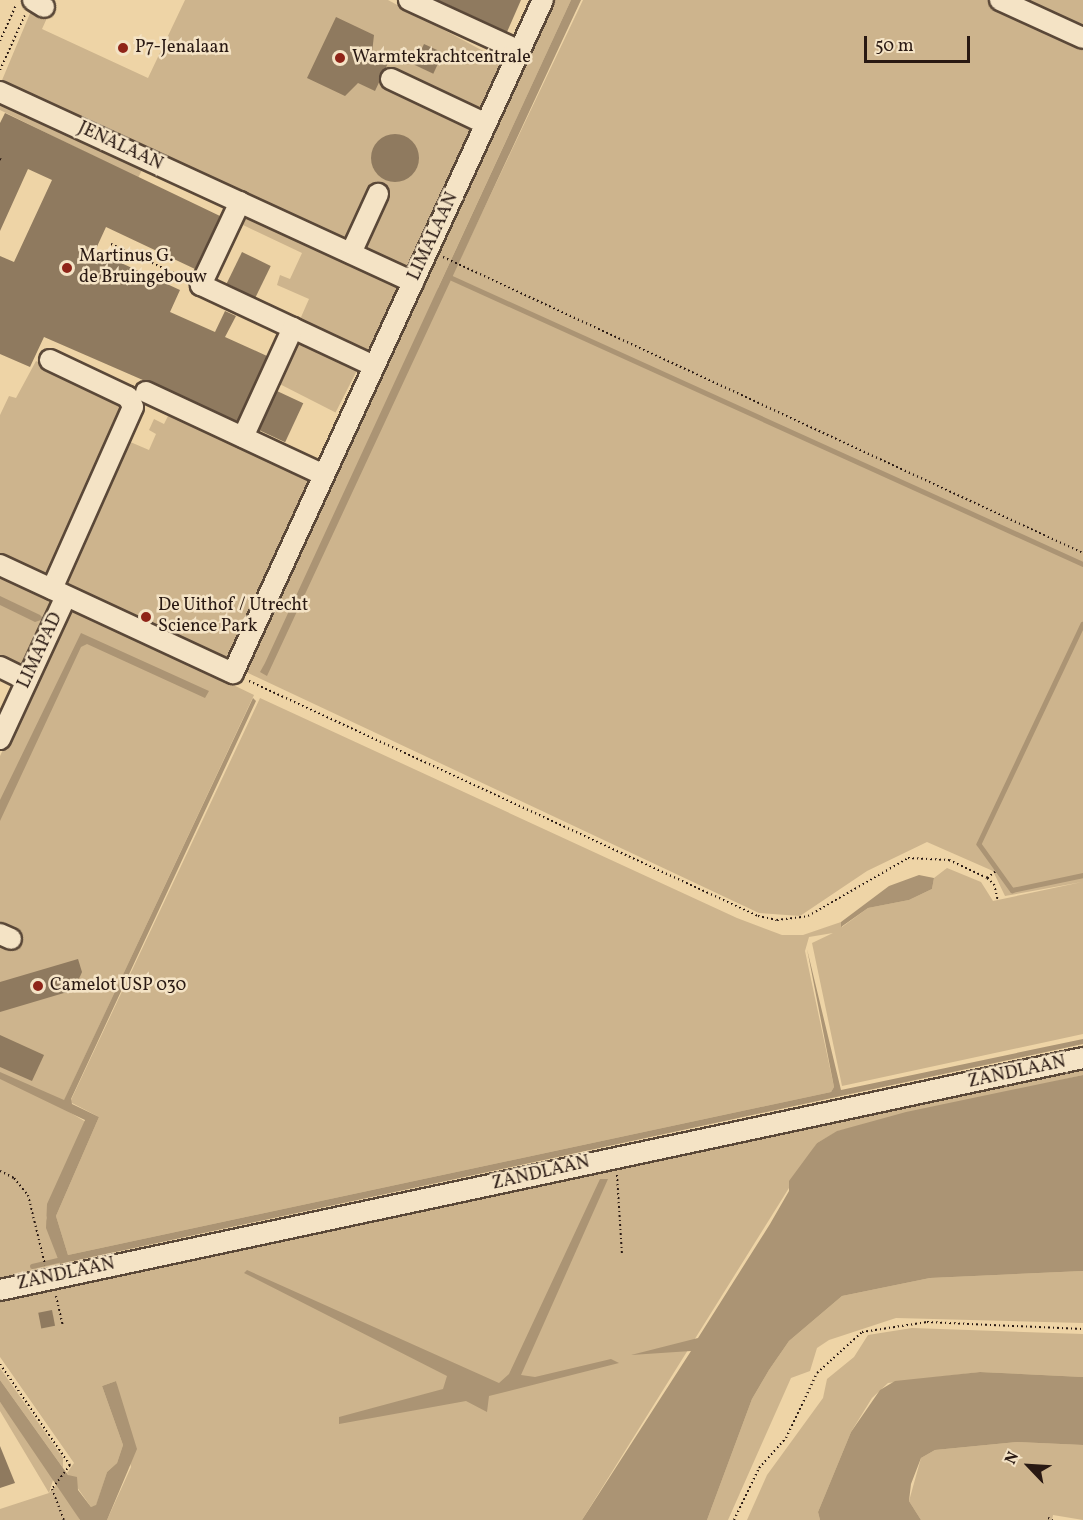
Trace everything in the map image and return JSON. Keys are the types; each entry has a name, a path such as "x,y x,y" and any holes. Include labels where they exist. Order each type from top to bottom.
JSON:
{"street":[{"path":"409,0 520,51"},
{"name":"LIMALAAN","path":"233,673 543,0"},
{"path":"1000,0 1083,38"},
{"path":"392,79 486,124"},
{"name":"JENALAAN","path":"0,92 413,282"},
{"path":"351,253 378,194"},
{"path":"240,202 201,285 374,366"},
{"path":"243,437 293,328"},
{"path":"50,360 128,397 133,407 59,592"},
{"path":"146,392 324,475"},
{"path":"0,565 233,673"},
{"name":"LIMAPAD","path":"0,739 27,680 59,592"},
{"path":"0,668 27,680"},
{"name":"ZANDLAAN","path":"0,1290 1083,1059"}],"path":[{"path":"0,41 19,0"},
{"path":"0,67 36,5"},
{"path":"0,159 4,161"},
{"path":"111,244 201,285"},
{"path":"451,261 1083,553"},
{"path":"233,673 758,916 777,920 808,916 908,858 949,860 987,878 994,884 998,901"},
{"path":"987,878 996,871"},
{"path":"0,1171 14,1178 28,1195 43,1254"},
{"path":"618,1184 622,1255"},
{"path":"56,1293 63,1326"},
{"path":"734,1520 759,1468 786,1438 817,1373 862,1332 927,1322 1083,1329"},
{"path":"0,1364 67,1458 67,1469 54,1482 52,1496 64,1520"},
{"path":"1048,1518 1053,1520"}],"shaded area":[{"path":"185,0 388,0 502,61 410,270 403,271 0,85 31,11 47,18 42,29 148,78"},
{"path":"550,0 571,0 438,288 434,314 583,0 1083,0 1083,1034 842,1086 812,943 833,933 809,937 805,951 834,1087 831,1092 68,1255 56,1216 99,1117 70,1102 260,698 737,918 782,935 803,935 841,922 842,927 868,908 909,900 932,889 934,878 947,868 981,882 993,901 1082,882 1005,896 993,871 927,842 867,871 800,916 759,913 244,671"},
{"path":"571,0 581,0 267,676 260,672"},
{"path":"0,99 144,166 138,178 0,110"},
{"path":"248,214 398,283 400,295 372,351 367,355 298,324 309,299 277,285 280,275 290,279 302,253 243,225"},
{"path":"299,341 357,371 336,412 278,383"},
{"path":"36,361 117,398 128,409 54,572 45,579 0,558 0,415 9,396 16,398"},
{"path":"169,414 302,475 308,483 308,491 231,658 221,661 65,588 62,580 128,441 149,450 156,434 149,430 154,419 164,424"},
{"path":"0,573 53,604 22,667 0,660"},
{"path":"0,596 44,619 35,622 0,605"},
{"path":"78,610 254,695 61,1107 86,1122 46,1218 64,1272 0,1286 0,756 66,615"},
{"path":"81,633 209,691 205,698 87,644 81,647 0,821 0,800"},
{"path":"253,698 256,701 71,1099 72,1104 99,1117 56,1216 68,1255 831,1092 834,1087 807,949 841,1090 1083,1039 1083,1044 60,1264 46,1228 47,1204 85,1120 0,1079 0,1072 64,1100"},
{"path":"919,875 934,878 932,889 909,900 868,908 841,927 841,922 889,886"},
{"path":"1083,1068 1083,1075 838,1131 817,1143 582,1520 107,1520 131,1467 116,1381 102,1386 123,1445 117,1463 107,1472 96,1506 91,1507 67,1473 74,1463 0,1357 0,1295"},
{"path":"1083,1075 1083,1271 930,1278 842,1296 789,1341 769,1370 752,1399 707,1520 582,1520 691,1351 631,1355 698,1338 770,1224 789,1191 789,1181 817,1143 837,1131 906,1112"},
{"path":"600,1179 608,1179 521,1375 535,1377 611,1359 619,1363 489,1396 487,1412 466,1401 339,1424 339,1417 443,1389 447,1376 244,1273 247,1270 499,1383 509,1374"},
{"path":"1083,1271 1083,1323 896,1318 829,1340 817,1348 810,1371 791,1378 728,1520 707,1520 752,1399 769,1370 789,1341 842,1296 930,1278"},
{"path":"912,1328 1083,1334 1083,1377 980,1372 888,1383 872,1398 851,1432 818,1512 820,1520 747,1520 767,1475 823,1398 827,1379 854,1357 868,1335"},
{"path":"0,1368 63,1458 63,1468 0,1380"},
{"path":"980,1372 1083,1377 1083,1445 1017,1442 935,1450 921,1458 911,1484 909,1501 921,1520 820,1520 818,1512 851,1432 880,1390 895,1381"},
{"path":"0,1380 68,1475 77,1477 78,1490 91,1507 96,1505 107,1472 117,1463 123,1445 102,1386 116,1381 137,1449 107,1520 80,1520 0,1402"},
{"path":"0,1402 54,1477 49,1493 0,1411"},
{"path":"1017,1442 1083,1445 1083,1520 1053,1515 1052,1520 921,1520 909,1501 921,1458 935,1450"},
{"path":"58,1483 80,1520 0,1520 0,1509 49,1493"}],"building":[{"path":"438,0 521,0 507,32"},
{"name":"Warmtekrachtcentrale","path":"336,17 374,35 372,53 389,61 375,91 358,83 345,96 307,78"},
{"path":"424,44 443,53 433,74 414,65"},
{"name":"Martinus G. de Bruingebouw","path":"5,113 220,216 195,269 106,227 95,251 180,290 170,312 215,332 225,311 236,316 225,337 267,356 237,421 44,337 30,367 0,354 0,256 14,262 52,180 28,169 0,231 0,123"},
{"path":"390,134 400,134 412,141 419,153 419,163 412,175 400,182 390,182 375,171 371,163 371,153 382,138"},
{"path":"242,252 271,266 255,297 227,283"},
{"path":"277,391 303,403 285,442 259,430"},
{"name":"Camelot USP 030","path":"78,959 82,972 74,990 0,1012 0,982"},
{"path":"0,1035 44,1055 32,1081 0,1067"},
{"path":"52,1310 55,1326 41,1328 38,1313"},
{"path":"0,1446 15,1483 0,1488"}],"waterway":[{"path":"452,278 1083,564"},
{"path":"1083,624 979,844 1012,890 1083,875"},
{"path":"32,1266 57,1260"}],"place":[{"name":"P7-Jenalaan","path":"123,48"},
{"name":"Warmtekrachtcentrale","path":"340,58"},
{"name":"Martinus G. de Bruingebouw","path":"67,268"},
{"name":"De Uithof / Utrecht Science Park","path":"146,617"},
{"name":"Camelot USP 030","path":"38,986"}]}
